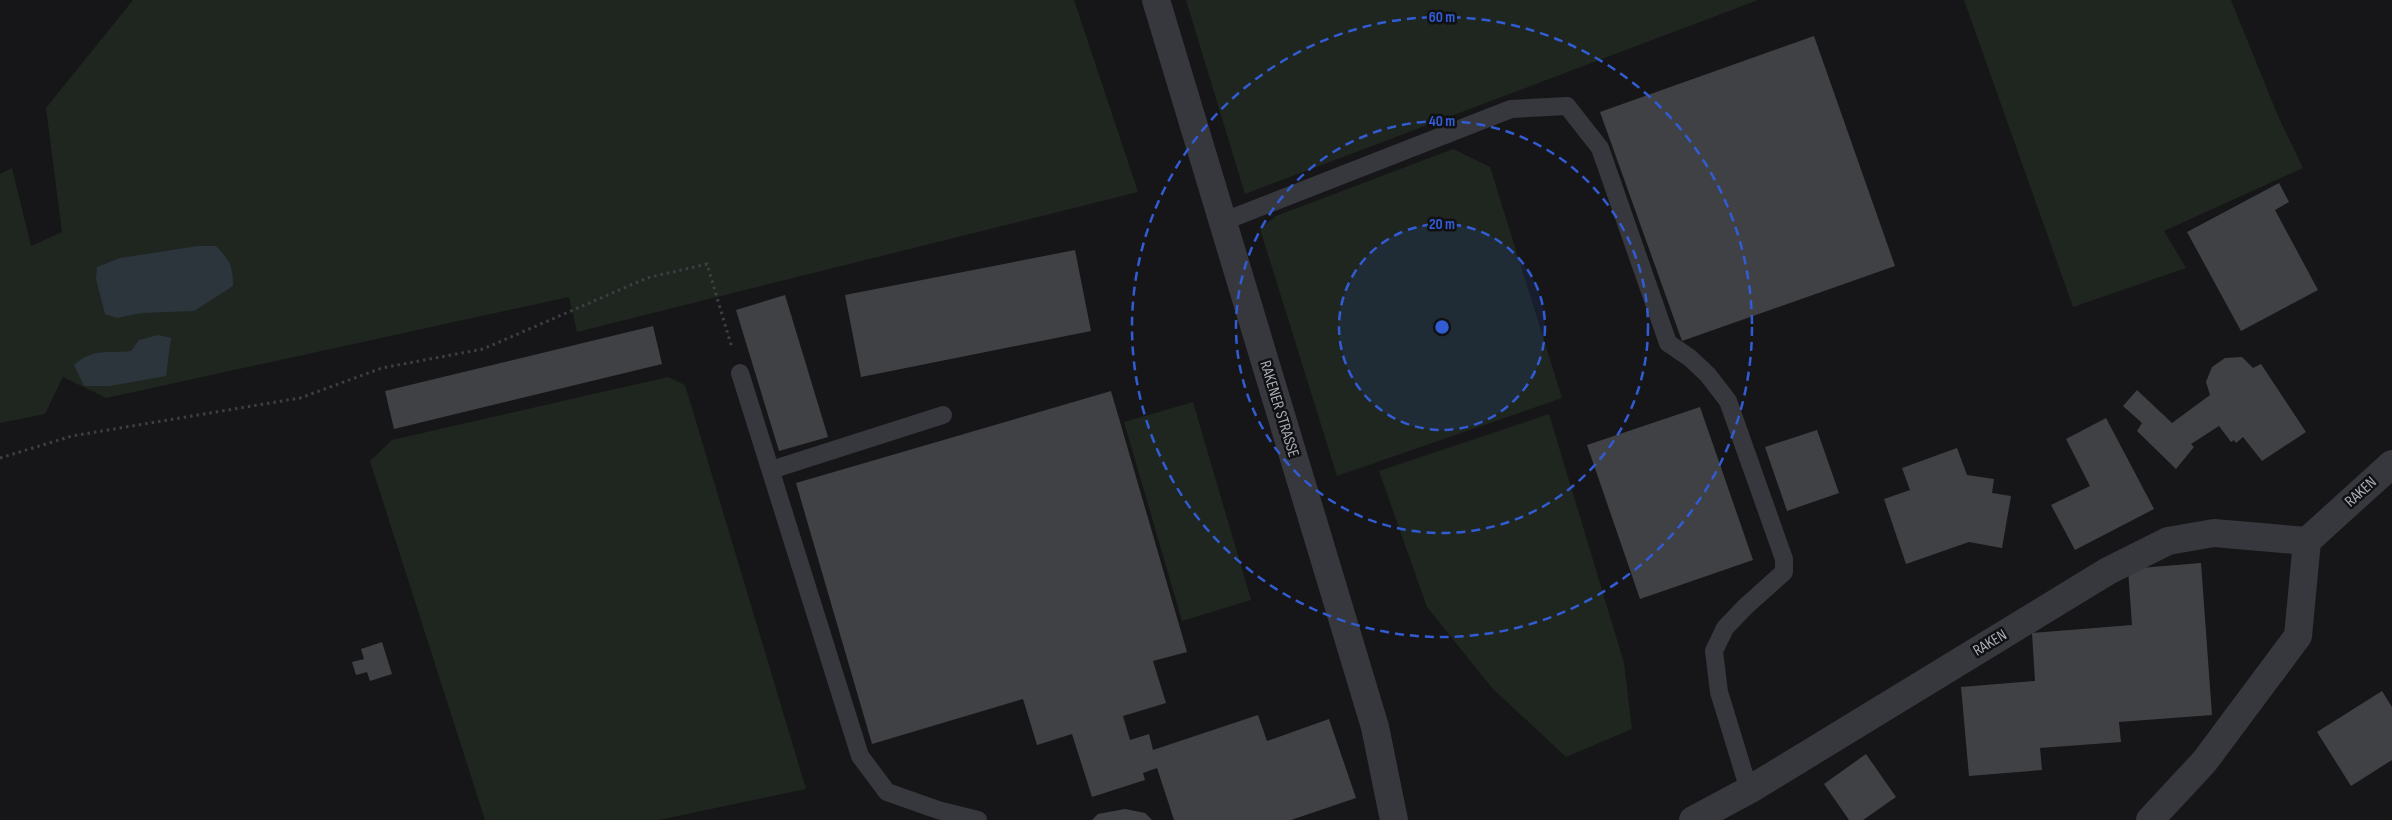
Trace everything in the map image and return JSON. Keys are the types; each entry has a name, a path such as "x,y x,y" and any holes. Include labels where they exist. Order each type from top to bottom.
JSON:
{"street":[{"name":"RAKENER STRASSE","path":"1156,0 1375,727 1394,820"},
{"name":"RAKEN","path":"1693,820 1750,790 2108,571 2168,541 2214,533 2307,541 2392,464"},
{"path":"2150,820 2204,762 2298,636 2307,541"}],"lane":[{"path":"1222,222 1511,109 1567,106 1600,148 1668,343 1708,375 1728,401 1784,559 1784,572 1725,628 1714,651 1719,692 1750,790"},
{"path":"740,373 860,756 887,792 938,810 978,820"},
{"path":"771,470 943,415"}],"path":[{"path":"0,458 72,436 300,398 382,368 483,349 647,278 707,264 740,373"}],"shaded area":[{"path":"133,0 1074,0 1138,192 577,332 569,297 106,398 63,377 45,414 0,423 0,174 12,168 31,246 62,232 46,108"},
{"path":"1186,0 1758,0 1245,194"},
{"path":"1964,0 2231,0 2278,116 2303,168 2164,231 2186,268 2073,307"},
{"path":"1453,149 1490,167 1562,398 1337,476 1260,229 1276,216"},
{"path":"198,246 216,246 221,251 228,260 233,286 194,311 141,313 117,318 105,314 96,279 97,267 120,258"},
{"path":"158,335 171,338 166,376 110,386 84,386 74,365 81,359 101,352 131,351 139,340"},
{"path":"668,377 685,385 806,789 659,820 485,820 370,461 392,440"},
{"path":"1193,402 1251,600 1182,621 1124,422"},
{"path":"1549,414 1624,663 1632,729 1566,757 1492,688 1427,607 1379,471"}],"building":[{"path":"1814,36 1895,266 1682,341 1600,112"},
{"path":"2279,183 2289,202 2275,210 2318,290 2241,331 2187,232"},
{"path":"1075,250 1091,331 861,377 845,295"},
{"path":"785,295 828,437 779,451 736,310"},
{"path":"653,326 662,364 394,429 385,391"},
{"path":"2242,357 2253,368 2261,364 2306,432 2262,461 2243,437 2236,443 2234,440 2231,442 2219,426 2191,444 2194,447 2176,469 2137,431 2142,423 2123,406 2137,390 2172,423 2210,395 2206,382 2212,367 2225,358"},
{"path":"1111,391 1187,652 1153,661 1166,703 1123,716 1130,740 1149,734 1153,750 1258,715 1267,741 1329,719 1356,798 1291,820 1174,820 1157,768 1143,773 1145,780 1092,797 1072,734 1037,745 1023,699 872,744 796,483"},
{"path":"1700,407 1753,560 1640,599 1587,445"},
{"path":"2106,418 2154,509 2075,550 2051,505 2090,486 2066,439"},
{"path":"1817,430 1839,493 1787,511 1765,447"},
{"path":"1957,448 1967,475 1994,479 1992,493 2011,496 2002,548 1969,542 1906,564 1884,499 1910,490 1902,468"},
{"path":"2201,563 2212,715 2119,722 2121,742 2040,748 2042,770 1969,776 1961,687 2035,681 2032,633 2132,625 2128,569"},
{"path":"382,642 392,674 370,681 367,672 356,675 352,662 364,659 361,649"},
{"path":"2382,691 2392,707 2392,760 2351,786 2317,732"},
{"path":"1866,754 1896,797 1863,820 1849,820 1824,784"},
{"path":"1125,809 1145,813 1152,820 1092,820 1098,814"}]}
